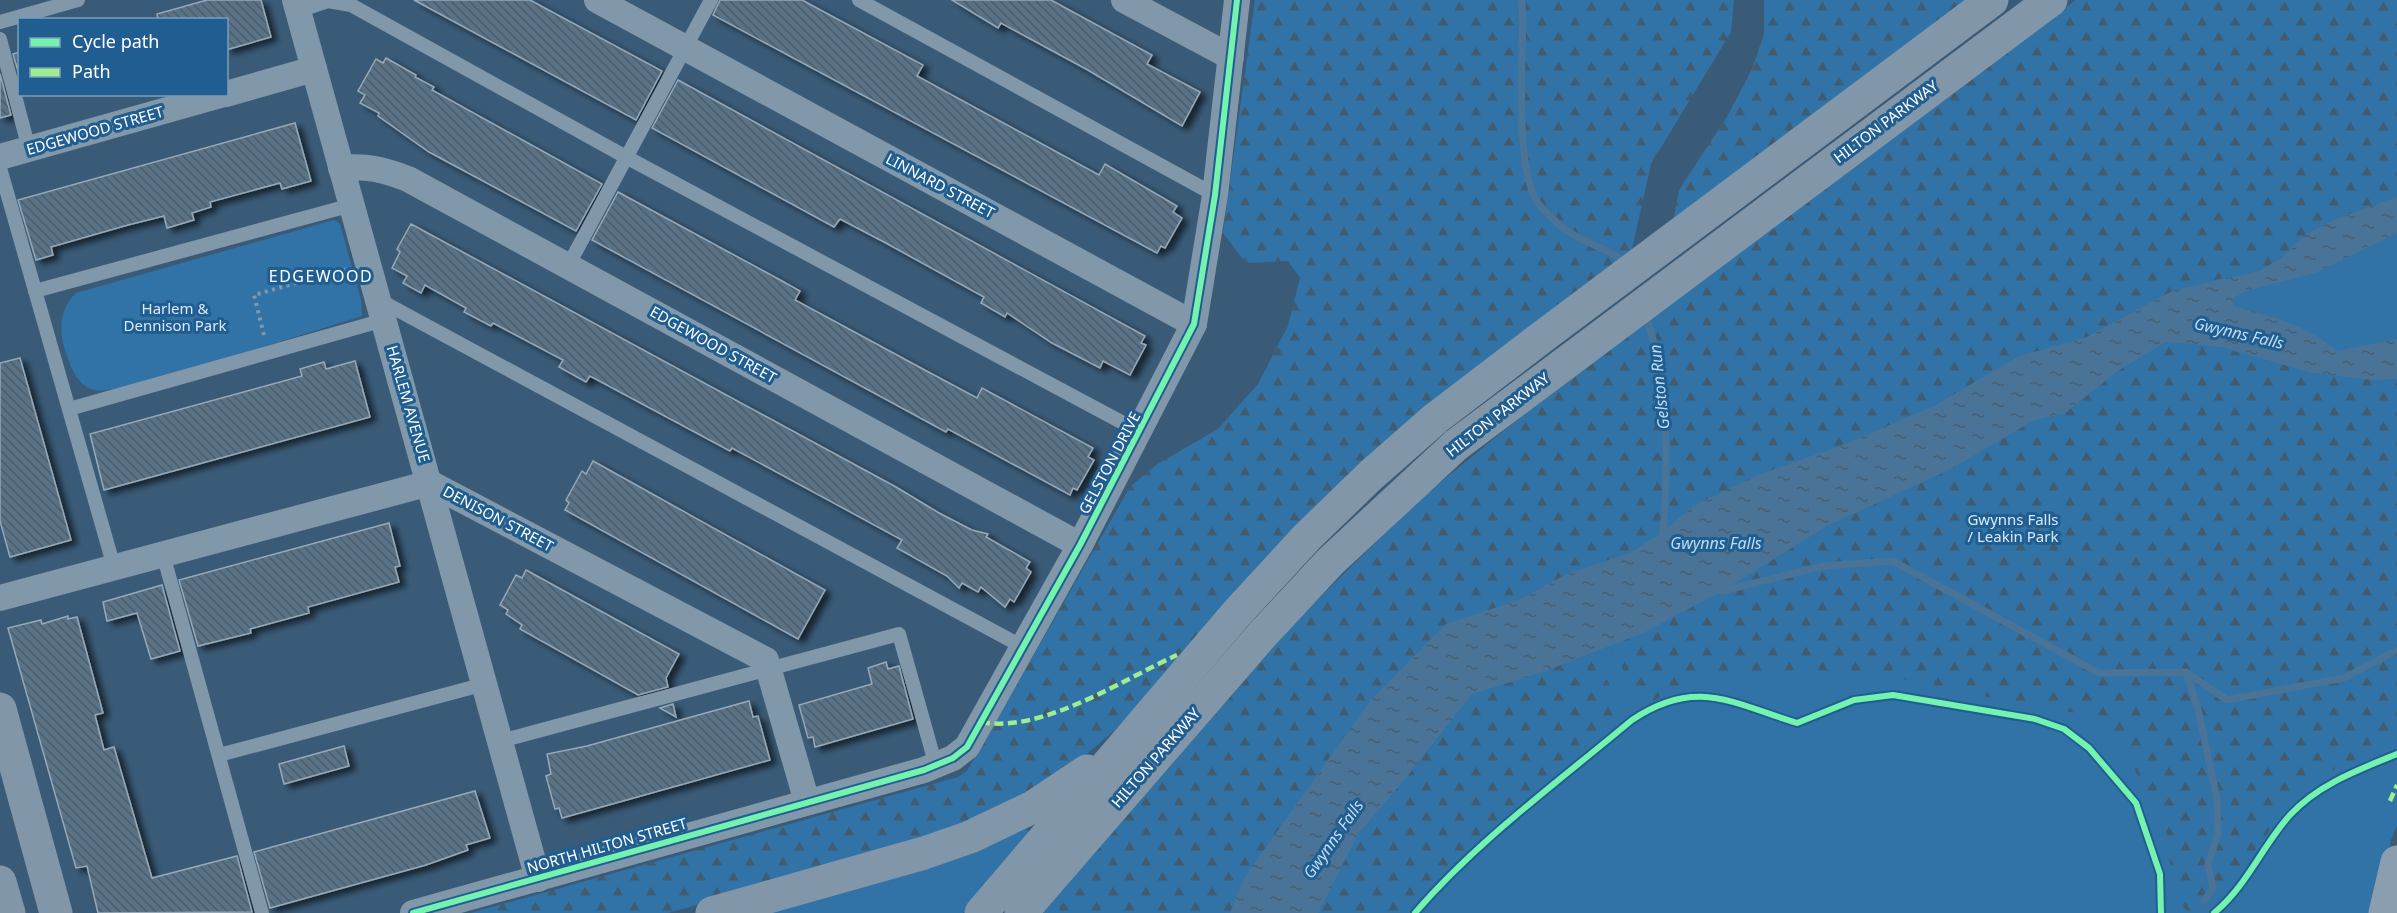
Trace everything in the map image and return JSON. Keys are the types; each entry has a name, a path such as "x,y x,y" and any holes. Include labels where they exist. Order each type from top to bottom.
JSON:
{"main road":[{"path":"981,913 1125,744 1307,537 1437,418 1992,0"},
{"name":"HILTON PARKWAY","path":"1021,913 1254,644 1330,562 1456,445 2051,0"},
{"path":"0,709 56,913"},
{"path":"712,913 924,853 970,837 1033,807 1125,744"},
{"path":"0,882 9,913"}],"street":[{"name":"LINNARD STREET","path":"597,0 1194,324"},
{"path":"1124,0 1231,57"},
{"name":"GELSTON DRIVE","path":"807,802 936,766 967,747 1080,545 1194,324 1215,195 1237,0"},
{"name":"HARLEM AVENUE","path":"297,6 538,879"},
{"name":"EDGEWOOD STREET","path":"228,93 314,69"},
{"name":"EDGEWOOD STREET","path":"0,157 218,96"},
{"name":"EDGEWOOD STREET","path":"341,168 363,165 383,169 408,179 1080,545"},
{"name":"DENISON STREET","path":"0,598 430,483 766,660 768,669"},
{"path":"768,669 807,802"},
{"name":"NORTH HILTON STREET","path":"413,913 807,802"},
{"path":"2385,913 2397,862"}],"lane":[{"path":"0,22 78,0"},
{"path":"568,266 711,0"},
{"path":"859,0 1215,195"},
{"path":"297,6 328,1 351,5 626,157 1140,432"},
{"path":"0,39 29,149"},
{"path":"0,168 114,567"},
{"path":"35,291 352,205"},
{"path":"69,409 382,310 1023,647"},
{"path":"163,554 262,913"},
{"path":"501,741 898,634 936,766"},
{"path":"219,755 485,684"}],"path":[{"path":"265,337 254,295 352,268"}],"green space":[{"path":"1255,0 1734,0 1731,32 1651,164 1631,253 1317,508 1115,730 1082,758 1005,809 898,849 668,913 471,913 958,777 967,771 1130,487 1156,465 1218,429 1258,384 1288,326 1300,278 1288,261 1246,263 1223,233"},
{"path":"1764,0 1969,0 1673,222 1679,190 1728,115 1752,69 1764,34"},
{"name":"Gwynns Falls / Leakin Park","path":"2076,0 2397,0 2397,826 2391,840 2377,913 1043,913 1300,617"},
{"path":"2076,0 2397,0 2397,197 2333,220 2304,236 2280,259 2259,271 2199,283 2087,337 2017,357 1936,405 1840,446 1758,475 1693,506 1663,532 1630,553 1569,573 1519,600 1446,624 1370,701 1244,878 1230,913 1043,913 1300,617 1419,500 1523,415"},
{"name":"Harlem & Dennison Park","path":"334,220 340,224 361,300 362,316 237,355 118,388 94,390 82,383 73,371 63,343 61,329 65,310 76,293"},
{"path":"2166,342 2224,349 2338,376 2397,379 2397,743 2324,774 2287,808 2210,908 2199,913 2188,913 2174,894 2165,822 2104,718 2001,700 1903,679 1853,677 1808,668 1734,677 1699,676 1635,711 1621,663 1611,653 1610,644 1645,632 1722,591 1827,526 1951,469 2032,421 2065,413 2119,370"},
{"path":"1593,652 1597,678 1606,678 1628,717 1438,875 1407,913 1318,913 1358,834 1472,694 1540,673"},
{"path":"1025,829 1030,832 1024,842 963,913 748,913 937,861"}],"water":[{"name":"Gwynns Falls","path":"2397,197 2397,232 2391,236 2315,273 2246,291 2233,298 2234,306 2301,328 2337,351 2397,339 2397,379 2372,380 2309,372 2223,347 2166,342 2119,370 2065,413 2032,421 1951,469 1827,526 1722,591 1645,632 1540,673 1472,694 1358,834 1318,913 1230,913 1244,878 1370,701 1446,624 1519,600 1569,573 1630,553 1663,532 1693,506 1758,475 1840,446 1936,405 2017,357 2087,337 2172,291 2259,271 2280,259 2304,236 2333,220"}],"building":[{"path":"207,0 261,0 271,37 228,49 228,18 158,18 157,14"},
{"path":"414,0 530,0 662,71 636,120"},
{"path":"720,0 802,0 923,65 917,76 1099,175 1105,164 1177,206 1173,212 1182,218 1165,248 1161,246 1157,253 713,15"},
{"path":"952,0 1051,0 1152,55 1147,64 1200,92 1182,126 1086,69 1001,23 998,28"},
{"path":"18,53 18,71 13,54"},
{"path":"386,58 434,87 432,90 602,184 576,231 429,152 378,116 379,113 360,103 365,95 358,91 376,59 383,63"},
{"path":"0,74 11,115 0,118"},
{"path":"678,80 1145,336 1141,343 1146,345 1130,375 1103,361 1100,368 1052,343 1007,313 1005,317 981,303 984,297 884,242 840,219 834,227 652,128"},
{"path":"295,123 311,181 282,189 280,183 210,202 211,207 192,213 194,220 167,228 164,216 51,247 53,255 36,260 18,200"},
{"path":"618,192 800,291 795,300 921,368 977,398 982,388 1093,448 1088,457 1094,460 1077,490 1073,488 1070,495 948,429 946,432 592,240"},
{"path":"411,224 896,487 939,513 972,530 988,534 986,537 1030,562 1026,568 1031,572 1014,602 1010,599 1005,607 981,587 978,592 962,583 959,588 947,576 897,548 902,540 732,448 730,451 590,376 586,382 559,367 563,360 493,323 491,326 464,312 466,308 425,285 421,293 403,283 407,276 392,268 400,252 397,249"},
{"path":"20,358 71,540 10,557 0,521 0,363"},
{"path":"355,361 370,417 104,490 90,434 302,376 300,369 324,362 326,369"},
{"path":"593,461 825,590 798,639 565,510 569,503 566,500 582,471 586,474"},
{"path":"389,523 400,566 395,567 399,582 308,607 309,613 250,629 251,633 198,646 179,580"},
{"path":"526,570 679,654 666,678 668,687 638,695 520,629 522,625 506,614 508,610 500,605 516,575 522,578"},
{"path":"162,585 180,651 151,659 137,613 107,621 103,602"},
{"path":"68,616 68,619 77,617 103,713 95,715 104,750 114,747 152,878 237,856 252,912 98,913 87,866 76,868 8,628 41,620 42,624"},
{"path":"886,662 888,669 899,666 913,719 815,747 813,737 808,738 799,705 872,684 868,668"},
{"path":"749,701 753,717 758,716 770,760 562,818 559,808 555,809 546,776 551,774 547,754 587,746"},
{"path":"673,704 676,717 660,708"},
{"path":"344,746 349,766 284,784 279,764"},
{"path":"475,791 490,838 466,845 468,850 426,865 270,908 254,852"}],"waterway":[{"name":"Gelston Run","path":"1522,0 1522,131 1529,181 1536,200 1569,233 1626,262"},
{"name":"Gelston Run","path":"1645,314 1653,339 1663,396 1666,486 1662,541"},
{"path":"1715,590 1722,591 1823,566 1893,561 2099,673 2186,672 2227,700 2344,678 2397,650"},
{"path":"2186,672 2198,709 2217,799 2218,834 2208,864 2213,888 2204,901"}],"marked path":[{"path":"981,722 1004,724 1029,720 1055,712 1108,690 1177,655"},
{"path":"2390,801 2397,785"}],"cycle path":[{"path":"413,913 924,770 953,758 967,747 1080,545 1194,324 1215,195 1237,0"},
{"path":"1415,913 1439,886 1519,812 1632,720 1655,707 1695,697 1714,698 1797,723 1854,700 1893,695 2035,719 2064,729 2089,748 2136,803 2160,874 2161,913"},
{"path":"2214,913 2236,891 2280,827 2301,804 2326,786 2397,754"}],"district":[{"name":"EDGEWOOD","path":"321,276"}]}
